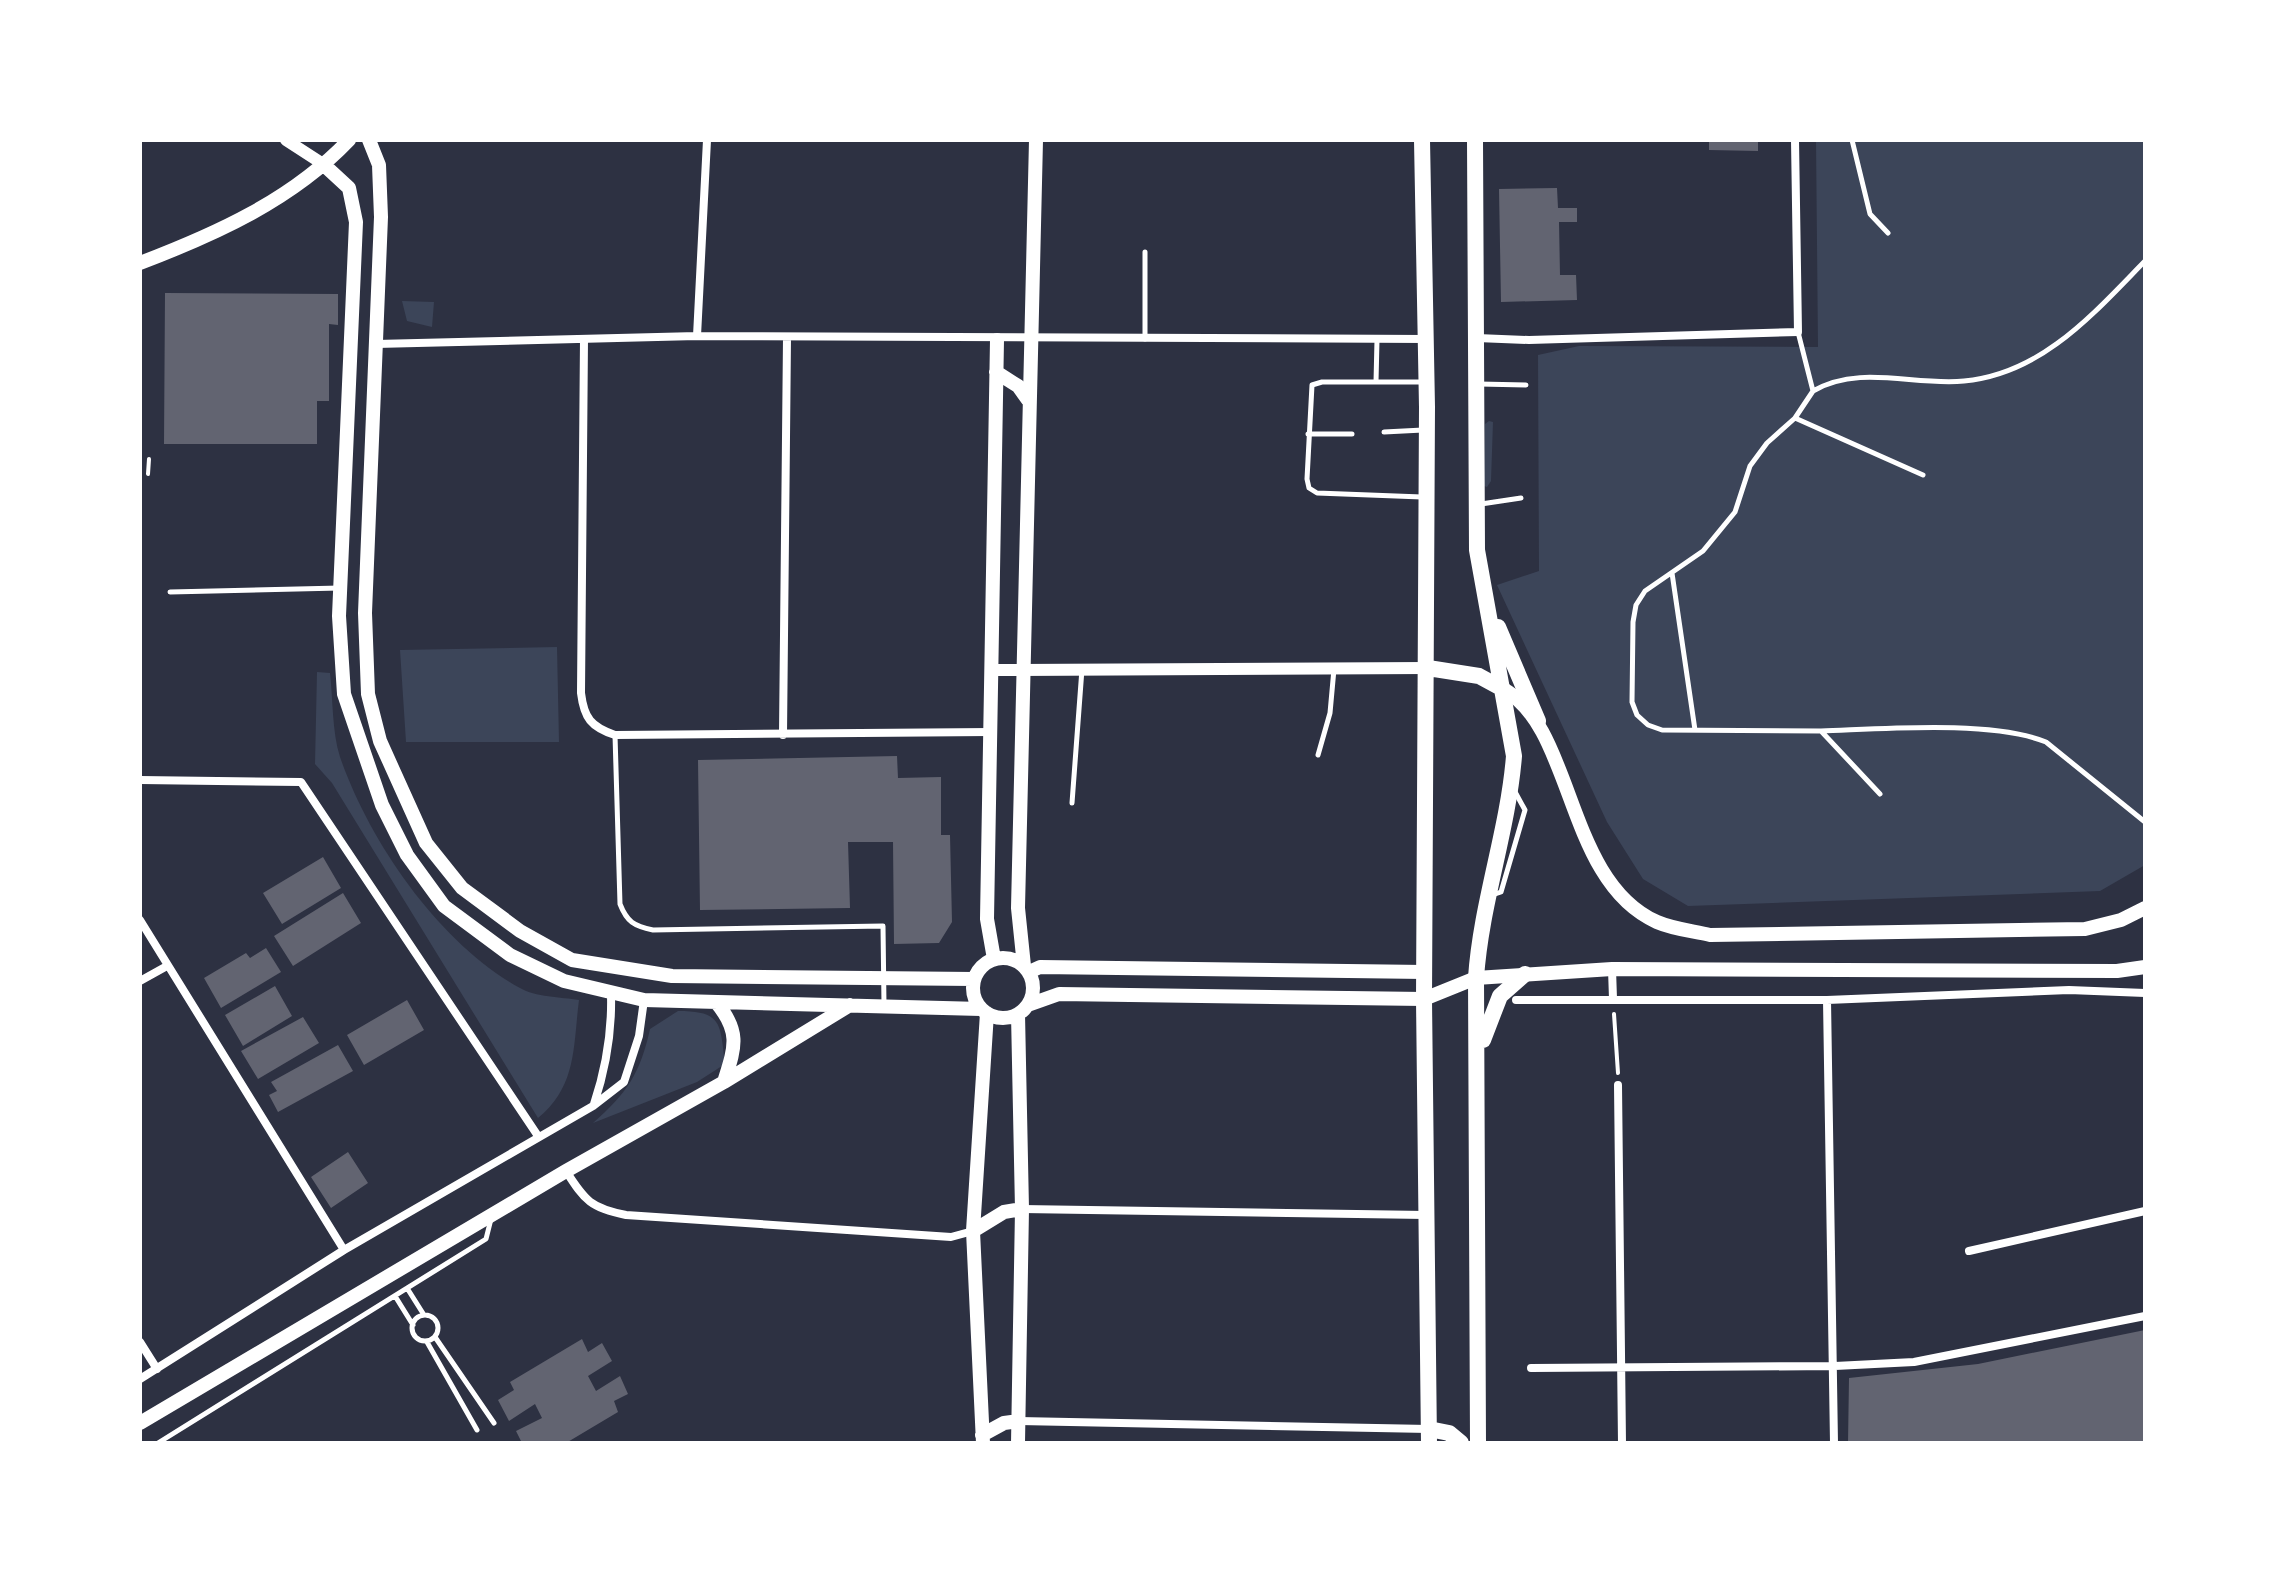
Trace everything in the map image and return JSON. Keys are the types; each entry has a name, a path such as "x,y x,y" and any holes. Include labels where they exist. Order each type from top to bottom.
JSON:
{"main road":[{"path":"140,263 237,222 299,184 349,140"},
{"path":"369,140 379,165 381,217 365,613 368,694 380,741 426,843 462,888 520,931 572,960 672,976 974,979"},
{"path":"1018,1443 1023,1010 1034,988 1027,969 1018,908 1036,140"},
{"path":"1422,140 1427,339 1428,668 1424,999 1429,1436 1449,1433 1461,1443"},
{"path":"1475,140 1477,550 1514,756 1512,787 1487,897 1476,978 1479,1053 1478,1443"},
{"path":"323,164 349,188 356,222 341,588 344,694 382,805 407,855 444,906 510,955 564,981 611,995 644,1000 850,1004 984,1011 1002,1018 1059,994 1424,999 1476,978 1612,969 2117,971 2145,967"},
{"path":"354,323 376,344"},
{"path":"994,959 987,919 997,340"},
{"path":"996,372 1018,386 1028,400"},
{"path":"1484,593 1572,810 1606,877 1634,908 1658,923 1723,936 2085,929 2121,920 2145,908"},
{"path":"1428,668 1479,676 1516,696 1538,721"},
{"path":"983,1439 973,1231 984,1011 974,995 974,979 981,967 994,959 1010,958 1027,969 1425,972"},
{"path":"1479,1053 1500,996 1525,974"},
{"path":"716,1002 732,1021 734,1049 724,1082"},
{"path":"140,1423 566,1171 724,1082 850,1004"},
{"path":"973,1231 1004,1212 1022,1209"},
{"path":"983,1439 1004,1423 1019,1421"}],"street":[{"path":"286,140 323,164"},
{"path":"697,336 707,140"},
{"path":"1477,338 1529,340 1798,332 1795,140"},
{"path":"376,344 697,336 997,340 1427,339"},
{"path":"783,735 787,338"},
{"path":"584,339 583,714 596,728 615,735 991,732"},
{"path":"992,670 1428,668"},
{"path":"140,780 301,782 538,1136"},
{"path":"140,920 344,1250"},
{"path":"140,981 167,966"},
{"path":"1612,969 1613,999"},
{"path":"1516,1000 1827,1000 2069,990 2145,993"},
{"path":"593,1106 604,1072 611,1025 611,995"},
{"path":"140,1379 344,1250 593,1106 624,1082 639,1036 644,1000"},
{"path":"1827,1000 1834,1443"},
{"path":"1618,1085 1622,1443"},
{"path":"566,1171 584,1199 600,1210 626,1215 951,1237 973,1231"},
{"path":"1022,1209 1427,1215"},
{"path":"1969,1251 2145,1211"},
{"path":"1531,1368 1835,1366 1914,1362 2145,1316"},
{"path":"140,1342 157,1369"},
{"path":"1019,1421 1429,1436"}],"lane":[{"path":"1852,140 1870,214 1888,233"},
{"path":"1145,252 1145,340"},
{"path":"2145,261 2060,343 2020,366 1964,381 1858,377 1831,381 1813,391 1795,418 1767,443 1750,466 1735,512 1703,551 1645,591 1636,605 1632,702 1637,715 1648,725 1662,730 1952,730 2032,736 2046,742 2145,822"},
{"path":"1798,332 1813,391"},
{"path":"1376,382 1377,340"},
{"path":"1427,382 1312,385 1307,479 1309,488 1317,493 1427,497"},
{"path":"1477,384 1526,385"},
{"path":"1795,418 1923,475"},
{"path":"1384,432 1427,430"},
{"path":"1308,434 1352,434"},
{"path":"1476,504 1521,498"},
{"path":"1672,573 1695,730"},
{"path":"170,592 341,588"},
{"path":"1072,803 1082,668"},
{"path":"1318,755 1330,713 1334,668"},
{"path":"1821,731 1880,794"},
{"path":"615,735 620,904 625,918 635,926 653,930 883,926 884,1006"},
{"path":"158,1443 486,1239 492,1217"},
{"path":"407,1288 424,1315 437,1322 435,1337 494,1423"},
{"path":"395,1296 413,1325 417,1339 427,1342 477,1430"},
{"path":"413,1325 424,1315"},
{"path":"427,1342 435,1337"}],"path":[{"path":"148,474 149,459"},
{"path":"1613,999 1618,1085"}],"shaded area":[{"path":"1816,140 2145,140 2145,865 2100,891 1688,906 1643,879 1607,822 1497,585 1539,571 1538,355 1579,346 1818,347"},
{"path":"402,301 434,302 432,327 407,321"},
{"path":"1493,422 1491,481 1487,487 1484,486 1485,424"},
{"path":"557,647 559,742 406,742 400,650"},
{"path":"317,672 330,673 337,747 353,790 369,823 411,888 435,918 490,969 526,991 579,1000 574,1050 567,1079 551,1106 538,1118 332,783 315,764"},
{"path":"678,1011 704,1014 716,1022 725,1064 697,1082 593,1123 615,1102 637,1071 650,1029"}],"building":[{"path":"1709,140 1758,140 1758,151 1709,150"},
{"path":"1557,188 1558,208 1577,208 1577,222 1559,222 1560,275 1576,275 1577,300 1501,302 1499,189"},
{"path":"165,293 338,294 338,325 329,324 329,401 317,401 317,444 164,444"},
{"path":"897,756 898,778 941,777 941,835 950,835 952,922 939,943 894,944 893,842 848,842 850,908 700,910 698,760"},
{"path":"323,857 341,888 282,924 263,893"},
{"path":"343,893 361,923 293,966 274,936"},
{"path":"266,948 281,972 221,1008 204,978 246,953 250,958"},
{"path":"275,986 292,1016 243,1046 225,1015"},
{"path":"407,1000 424,1030 364,1065 347,1035"},
{"path":"303,1017 319,1043 258,1079 241,1051"},
{"path":"338,1045 353,1071 278,1112 269,1095 277,1091 271,1082"},
{"path":"348,1152 368,1183 331,1208 311,1177"},
{"path":"2145,1330 2145,1443 1848,1443 1849,1378 1978,1364"},
{"path":"582,1339 588,1352 602,1343 612,1361 588,1376 596,1391 620,1376 628,1394 614,1401 618,1412 566,1443 522,1443 516,1431 542,1418 535,1404 509,1421 498,1400 514,1390 510,1382"}]}
